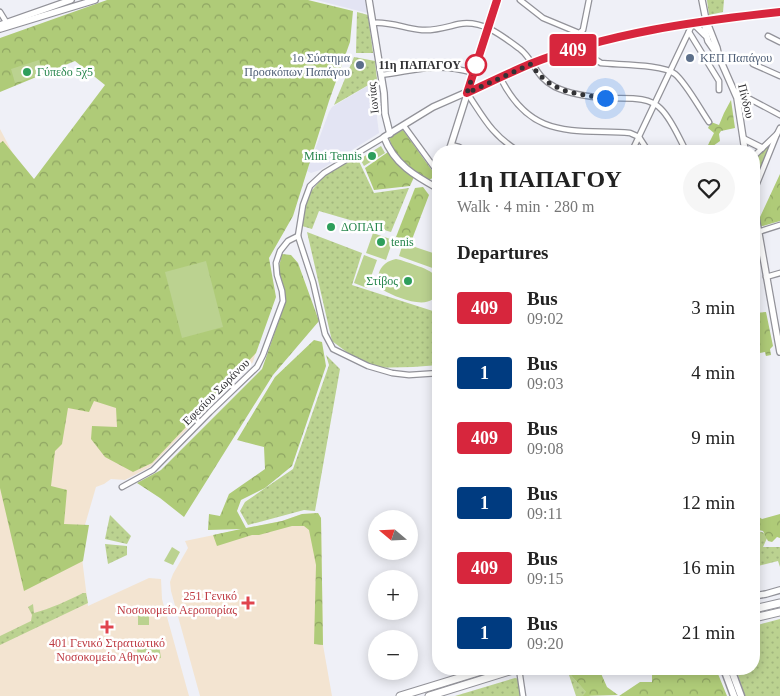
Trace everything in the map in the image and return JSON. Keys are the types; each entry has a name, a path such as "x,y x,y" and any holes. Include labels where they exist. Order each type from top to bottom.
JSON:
{"main road":[{"path":"760,608 780,603"},
{"path":"760,617 780,612"},
{"path":"400,696 468,675"},
{"path":"429,696 498,675"},
{"path":"726,675 734,696"},
{"path":"733,675 741,696"}],"street":[{"path":"0,29 5,24 71,0"},
{"path":"5,24 95,0"},
{"name":"Ιωνίας","path":"369,0 385,97 385,114 390,150 399,162 412,173 432,184"},
{"path":"451,144 497,0"},
{"path":"520,0 544,18 581,32"},
{"path":"589,0 581,32 590,54 595,60 601,63 660,68 670,71 679,78 709,122"},
{"name":"Πίνδου","path":"702,0 706,20 719,58"},
{"path":"64,1 66,9"},
{"path":"0,12 5,24"},
{"path":"432,373 409,375 392,373 368,366 333,349 325,334 313,282 298,236 303,205 310,186 324,173 404,126 432,107 531,64 621,37 706,20 780,12"},
{"name":"Πίνδου","path":"706,20 705,30 708,41 735,90 745,145"},
{"path":"373,23 380,22 403,28 425,30 436,30 470,23 488,27 526,54 531,64 544,80 566,91 605,98 645,100 655,104 664,113 683,145"},
{"path":"635,145 693,23"},
{"path":"693,23 708,41"},
{"path":"689,32 719,81 719,90"},
{"path":"768,36 780,42"},
{"path":"753,64 780,76"},
{"path":"381,75 438,66 474,73"},
{"path":"500,77 508,94 517,106 528,116 540,123 568,130 630,133 639,137 644,145"},
{"path":"735,90 780,115"},
{"path":"467,93 485,122 495,134 510,145"},
{"path":"404,126 432,164"},
{"path":"760,176 780,128"},
{"path":"762,148 777,134"},
{"path":"744,139 756,145"},
{"path":"760,231 780,226"},
{"name":"Εφεσίου Σωράνου","path":"122,487 153,470 257,367 264,355 283,301 282,291 276,275 276,264 280,251 288,241 298,236"},
{"path":"760,243 780,349"},
{"path":"766,277 780,273"},
{"path":"773,313 780,312"},
{"path":"760,595 780,590"},
{"path":"519,675 524,696"}],"shaded area":[{"path":"316,0 365,0 367,13 328,3"},
{"path":"162,40 265,255 272,296 253,362 150,467 125,480 111,479 96,487 80,542 88,606 149,578 161,579 162,599 189,696 0,696 0,129 30,186"},
{"path":"369,85 377,101 379,133 320,170 311,173 307,171 332,107"},
{"name":"251 Γενικό Νοσοκομείο Αεροπορίας","path":"318,513 321,518 323,645 332,696 200,696 170,582 188,548 185,541 282,521 302,514"}],"green space":[{"path":"107,0 308,0 353,11 350,42 329,101 293,216 269,258 276,297 256,353 152,463 133,472 105,457 91,439 92,426 117,427 116,408 94,401 89,412 68,408 62,444 55,451 51,486 67,490 64,524 89,525 83,561 24,591 0,488 0,143 3,141 34,179 105,85 75,61 0,92 0,38"},
{"path":"707,0 724,0 723,12 709,15"},
{"path":"357,12 368,15 373,53 356,53"},
{"path":"354,57 375,61 377,80 334,105"},
{"name":"Γύπεδο 5χ5","path":"39,60 43,74 15,83 11,69"},
{"path":"731,100 735,128 721,131 719,134 720,141 714,145 708,145 714,133 708,128 711,122 719,125"},
{"path":"403,130 432,170 432,178 429,180 404,163 391,145 389,137"},
{"path":"774,140 760,173 760,152"},
{"name":"Mini Tennis","path":"381,146 385,153 364,166 360,159"},
{"path":"388,152 414,177 410,186 374,190 365,168"},
{"path":"356,155 374,193 409,188 391,232 319,211 312,229 302,226 308,195 324,176"},
{"path":"780,174 780,221 760,227 760,217"},
{"path":"423,187 429,195 411,242 396,237 415,188"},
{"path":"307,232 362,253 352,285 432,311 432,366 368,368 332,341"},
{"path":"373,233 393,240 386,260 366,253"},
{"path":"403,243 432,253 432,268 399,256"},
{"path":"282,254 291,255 298,263 319,321 273,375 184,517 137,483 161,470 262,369 284,306 277,275"},
{"path":"364,255 377,260 367,288 354,283"},
{"path":"396,259 403,261 432,273 432,299 416,302 394,296 383,290 378,275 382,267"},
{"path":"206,261 223,327 182,338 165,272"},
{"path":"760,312 766,312 773,346 770,349 771,355 766,356 765,352 760,353"},
{"path":"314,340 322,342 326,366 292,466 265,488 241,500 237,511 246,528 282,521 302,514 318,513 321,518 323,645 314,644 316,565 309,530 304,526 292,526 259,535 252,535 217,546 213,535 241,529 208,530 209,514 220,516 229,494 265,469 264,447 237,440 275,377"},
{"path":"326,355 340,369 315,511 304,510 248,525 240,511 245,502 293,469 329,365"},
{"path":"780,514 780,538 777,537 772,542 768,541 763,531 760,530 760,518 762,519"},
{"path":"110,515 131,536 127,544 105,539"},
{"path":"760,532 768,536 763,547 780,547 780,567 778,561 760,566"},
{"path":"105,544 127,546 127,555 108,564"},
{"path":"172,547 180,552 173,565 164,561"},
{"path":"86,593 88,603 0,645 0,636 31,621 32,615 28,607 33,604 34,613"},
{"path":"138,606 149,606 149,625 138,625"},
{"path":"780,619 780,696 745,696 738,675 760,675 760,624"},
{"path":"159,645 161,658 139,662 137,649"},
{"path":"569,675 590,696 576,696"},
{"path":"571,675 602,675 607,687 618,695 583,696 586,692"},
{"path":"652,675 718,675 727,696 619,696 640,682 652,682"},
{"path":"515,678 519,679 521,696 455,696"}],"bus line":[{"name":"409","path":"497,0 467,93 531,64 621,37 706,20 780,12"}],"place":[{"name":"ΚΕΠ Παπάγου","path":"690,58"},
{"name":"1ο Σύστημα Προσκόπων Παπάγου","path":"360,65"},
{"name":"11η ΠΑΠΑΓΟΥ","path":"476,65"},
{"name":"Γύπεδο 5χ5","path":"27,72"},
{"name":"Mini Tennis","path":"372,156"},
{"name":"ΔΟΠΑΠ","path":"331,227"},
{"name":"tenis","path":"381,242"},
{"name":"Στίβος","path":"408,281"},
{"name":"251 Γενικό Νοσοκομείο Αεροπορίας","path":"248,603"},
{"name":"401 Γενικό Στρατιωτικό Νοσοκομείο Αθηνών","path":"107,627"}],"route":[{"path":"476,65 467,93 531,64 544,80 555,87 583,95 605,98"}]}
